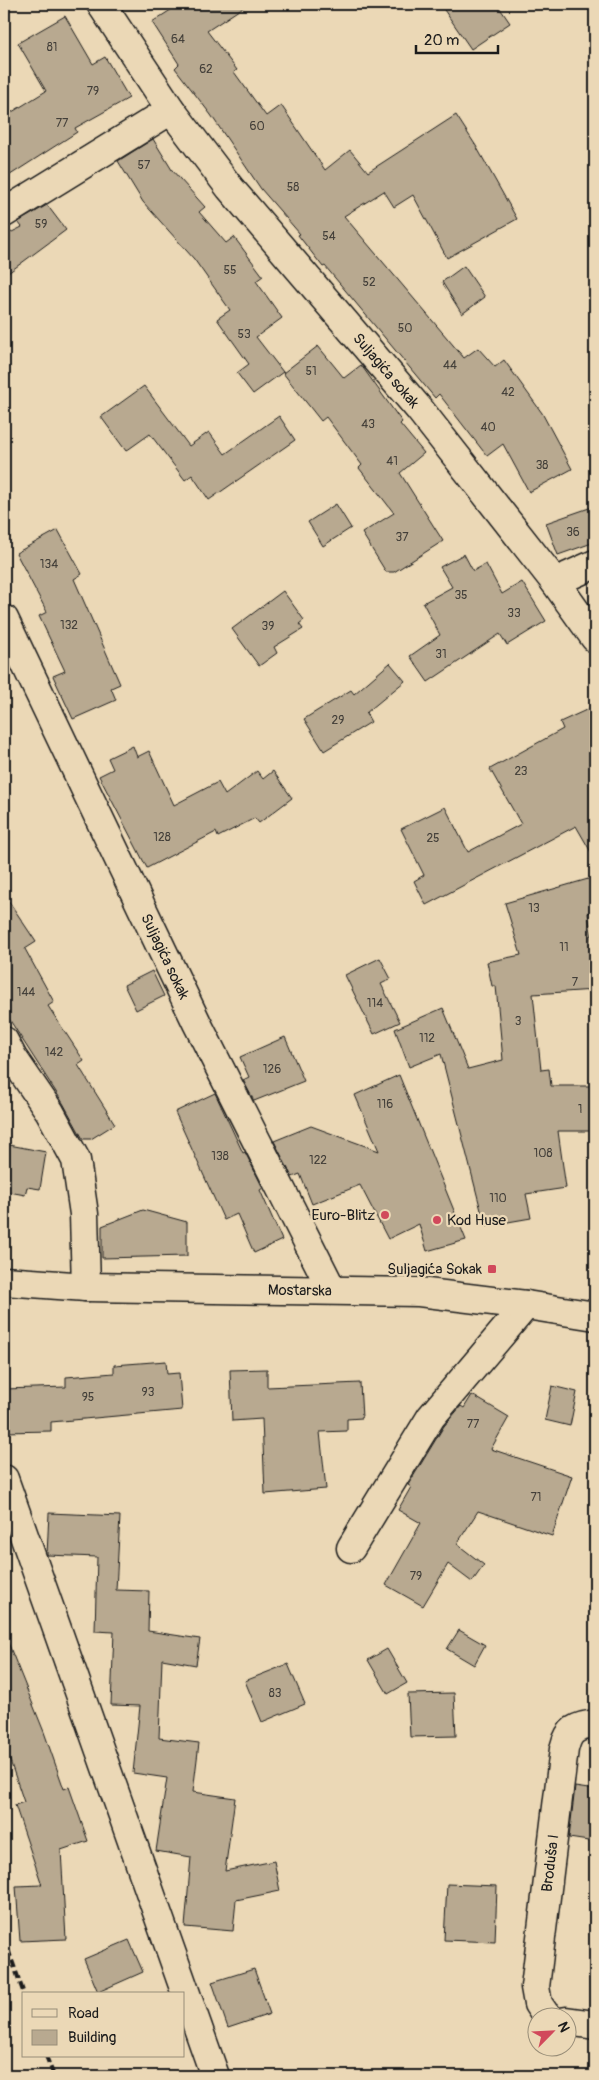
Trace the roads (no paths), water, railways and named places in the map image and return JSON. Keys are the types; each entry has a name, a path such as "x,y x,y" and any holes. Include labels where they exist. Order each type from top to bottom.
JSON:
{"street":[{"name":"Suljagića sokak","path":"101,4 171,110 230,188 420,410 555,582 595,638"},
{"path":"4,213 171,110"},
{"path":"555,582 595,564"},
{"name":"Suljagića sokak","path":"4,619 197,1023 332,1290"},
{"path":"4,1041 13,1058 50,1112 76,1160 84,1214 86,1287"},
{"name":"Mostarska","path":"4,1281 86,1287 418,1292 526,1305 595,1316"},
{"path":"351,1548 431,1417 526,1305"},
{"path":"4,1480 215,2076"},
{"name":"Broduša I","path":"541,2008 538,2004 535,1987 564,1749 567,1735 582,1726 595,1724"},
{"path":"576,2022 595,2025"}],"railway":[{"path":"4,1938 23,1992"},
{"path":"47,2058 54,2076"}],"place":[{"name":"Euro-Blitz","path":"385,1215"},
{"name":"Kod Huse","path":"437,1220"},
{"name":"Suljagića Sokak","path":"492,1269"}]}
